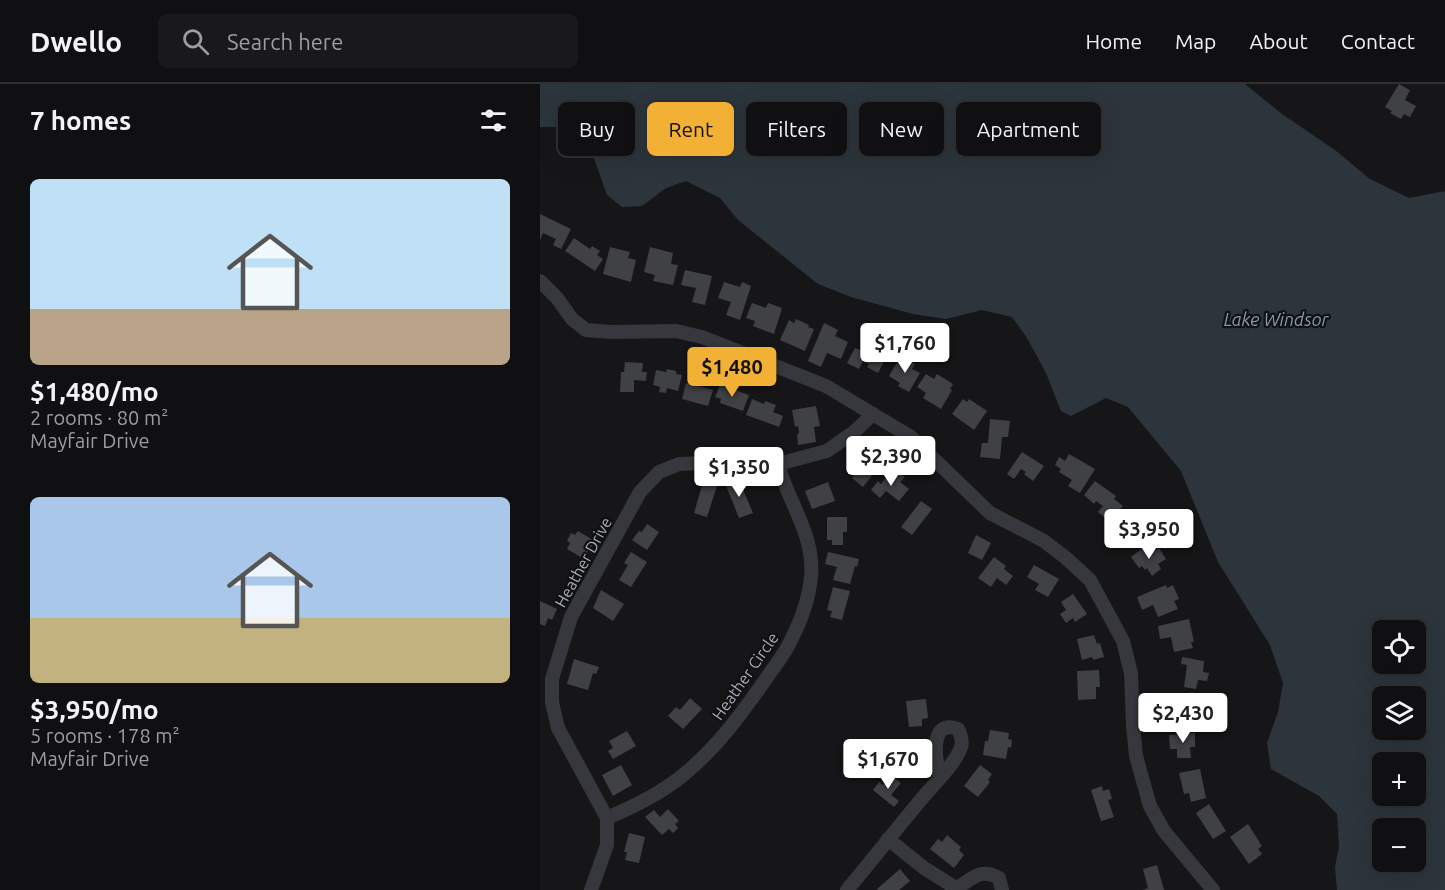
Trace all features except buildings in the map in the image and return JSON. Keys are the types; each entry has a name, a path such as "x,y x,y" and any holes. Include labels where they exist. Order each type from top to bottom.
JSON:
{"street":[{"path":"540,281 557,298 572,319 586,330 676,332 702,337 826,386 911,437 990,513 1044,541 1090,580 1123,641 1131,673 1136,756 1150,806 1164,831 1212,890"},
{"name":"Heather Drive","path":"607,818 558,728 552,702 552,679 571,617 640,492 659,472 678,464 778,464 827,451 854,432 873,414"},
{"name":"Heather Circle","path":"607,818 636,805 682,776 713,746 742,712 790,642 805,602 811,576 810,547 778,464"},
{"path":"847,890 940,777"},
{"path":"591,890 607,845 607,818"},
{"path":"888,839 924,868 958,889 983,873 991,873 999,878 1002,890"}],"water":[{"name":"Lake Windsor","path":"540,84 1245,84 1282,114 1335,150 1370,179 1409,198 1445,191 1445,890 1337,890 1335,867 1339,846 1337,814 1319,796 1271,769 1267,743 1278,712 1283,683 1270,645 1218,562 1181,471 1128,407 1106,398 1071,416 1061,411 1046,373 1027,338 1012,317 982,310 946,319 913,314 851,297 818,284 738,220 720,198 686,181 666,188 642,206 622,207 607,195 593,156 635,156 635,102 558,102 558,127 540,127"}]}
